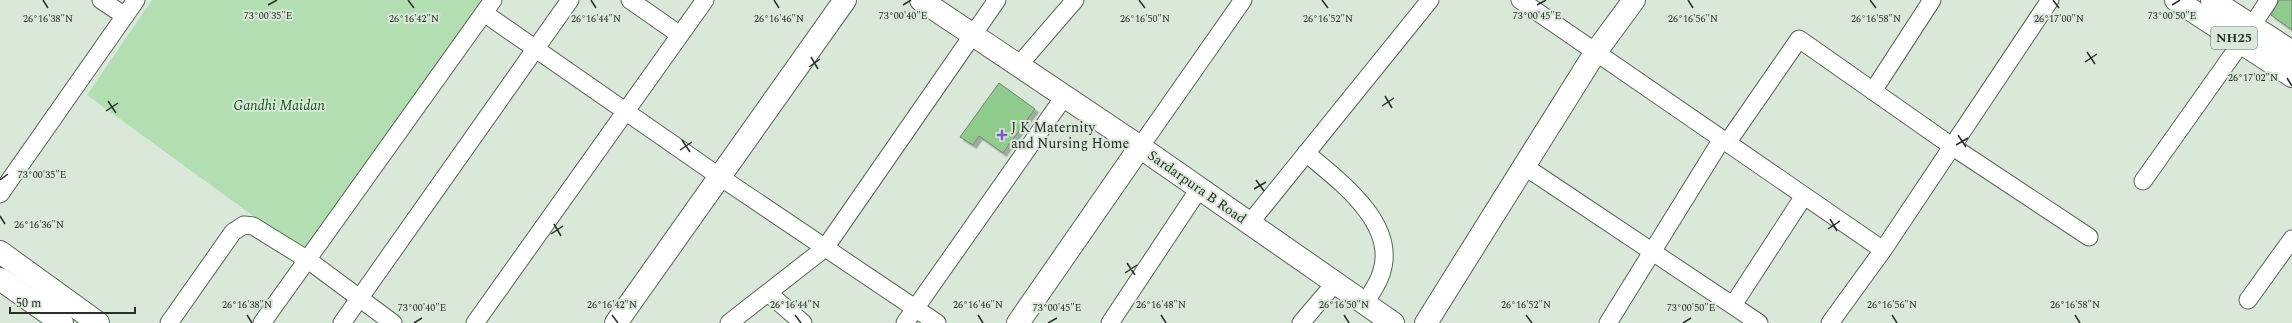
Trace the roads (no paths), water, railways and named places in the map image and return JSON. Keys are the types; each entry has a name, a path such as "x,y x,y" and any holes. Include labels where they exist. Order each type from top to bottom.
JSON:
{"street":[{"path":"101,0 125,16"},
{"path":"0,194 136,0"},
{"path":"342,323 570,0"},
{"path":"630,0 680,35"},
{"path":"475,323 705,0"},
{"path":"616,323 845,0"},
{"name":"Sardarpura B Road","path":"921,0 1140,147 1393,323"},
{"path":"729,323 825,248 997,0"},
{"path":"1018,66 1075,0"},
{"path":"1018,323 1243,0"},
{"path":"1249,224 1430,0"},
{"path":"1520,0 1883,250"},
{"path":"1426,323 1595,53 1634,0"},
{"path":"1873,91 1932,0"},
{"path":"1830,323 1883,250 2050,0"},
{"name":"NH25","path":"2176,0 2246,35 2292,52"},
{"name":"NH25","path":"2212,0 2246,35 2292,76"},
{"path":"2143,181 2269,0"},
{"path":"262,323 488,6 536,50 626,110 720,177 937,323"},
{"path":"1608,323 1724,141 1798,39 1953,147 2089,237"},
{"path":"905,323 1064,97"},
{"path":"1306,153 1352,191 1364,205 1381,240 1384,259 1381,274 1365,304"},
{"path":"1524,166 1759,323"},
{"path":"1110,323 1199,189"},
{"path":"1732,305 1804,196"},
{"path":"169,323 238,227 244,225 253,226 308,260 393,323"},
{"path":"2248,300 2292,239"},
{"path":"0,252 98,323"},
{"path":"0,279 52,320"},
{"path":"1301,323 1334,283"},
{"path":"768,292 804,323"}],"place":[{"name":"J K Maternity and Nursing Home","path":"1002,135"}],"park label":[{"name":"Gandhi Maidan","path":"279,105"}]}
